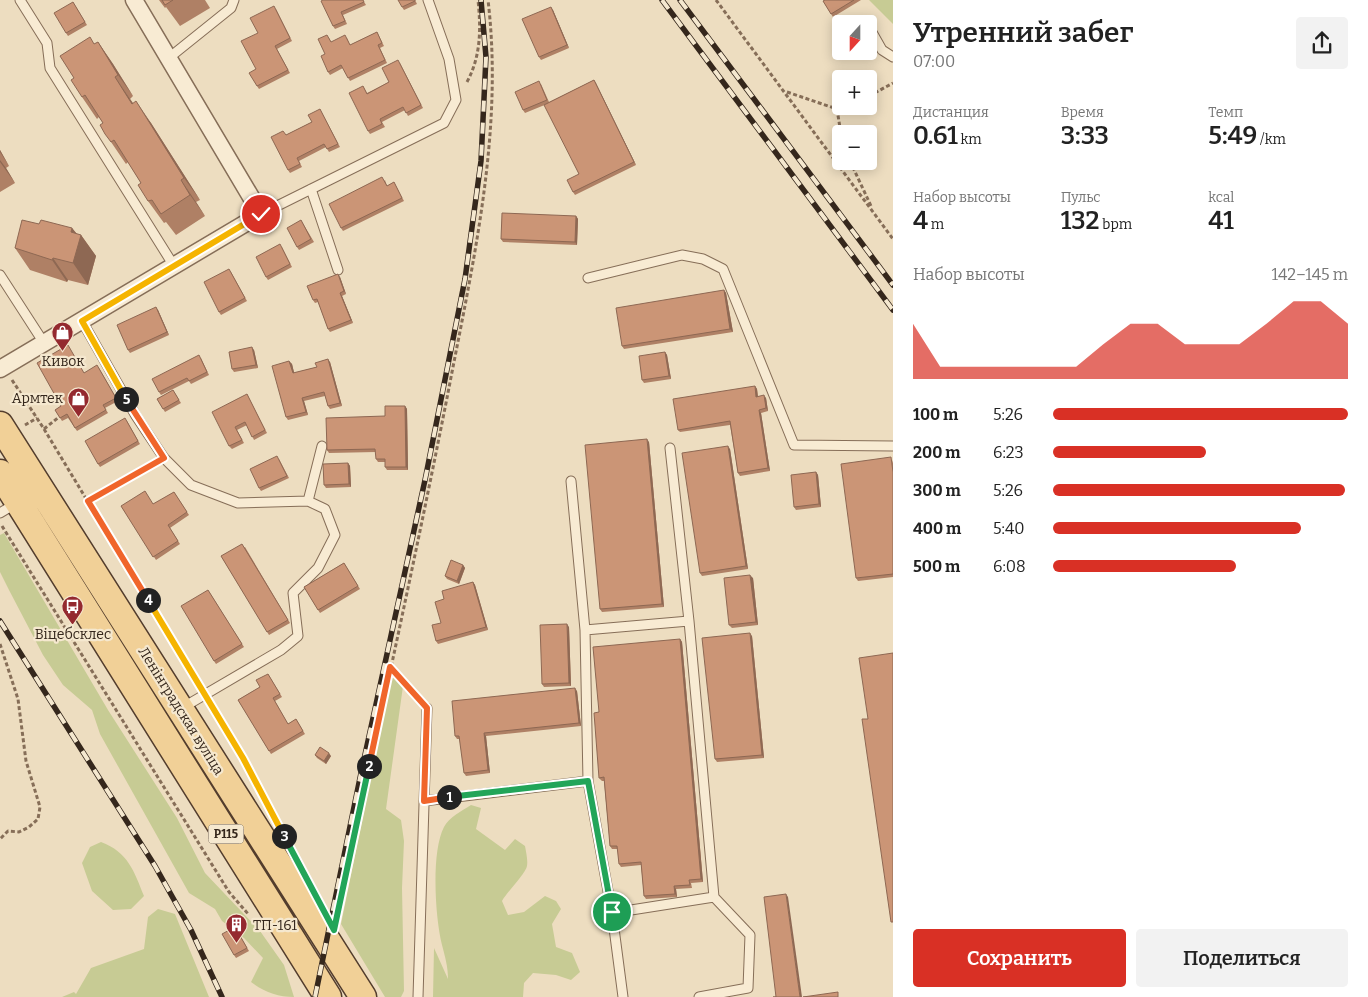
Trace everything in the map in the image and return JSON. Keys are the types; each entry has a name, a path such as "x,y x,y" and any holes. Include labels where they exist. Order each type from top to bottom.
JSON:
{"main road":[{"name":"Ленінградская вуліца","path":"10,426 180,709 363,997"},
{"name":"Ленінградская вуліца","path":"0,474 9,508 328,997"}],"street":[{"path":"2,368 261,214 170,57 134,0"}],"lane":[{"path":"20,0 47,43 50,68 174,266"},
{"path":"170,57 231,8 234,0"},
{"path":"261,214 444,123 456,100 450,59 428,0"},
{"path":"878,43 882,50 893,57"},
{"path":"311,189 338,270"},
{"path":"588,278 682,255 703,259 723,269 794,445 893,446"},
{"path":"0,275 44,343"},
{"path":"82,321 136,416 164,458 191,485 238,503 308,501 325,509 335,535 318,568 293,593 298,636 281,650 180,709"},
{"path":"308,501 322,446"},
{"path":"670,448 690,621 714,897 750,936 748,988 699,997"},
{"path":"571,480 586,630 588,781 612,912 623,997"},
{"path":"586,630 690,621"},
{"path":"418,997 427,708"},
{"path":"424,801 588,781"},
{"path":"612,912 714,897"}],"path":[{"path":"456,100 470,75 478,52 481,29 478,0"},
{"path":"336,920 435,457 486,182 493,40 488,0"},
{"path":"716,0 786,91 893,239"},
{"path":"877,92 893,83"},
{"path":"786,91 832,107"},
{"path":"854,170 875,214"},
{"path":"2,368 37,418 88,501 243,758 266,802"},
{"path":"44,429 60,417"},
{"path":"10,426 37,418"},
{"path":"88,501 164,458"},
{"path":"0,522 229,892 255,922"},
{"path":"0,644 18,699 26,761 40,807 38,818 29,827 18,832 8,831 0,839"},
{"path":"390,667 427,708"}],"green space":[{"path":"869,0 893,0 893,24"},
{"path":"4,533 108,710 177,818 205,873 260,931 284,965 294,997 271,993 251,982 263,958 244,938 222,921 215,909 189,893 100,734 92,710 63,685 43,655 9,590 0,572 0,535"},
{"path":"392,674 403,686 386,809 401,820 404,841 402,888 404,991 401,997 385,997 341,924"},
{"path":"471,805 481,808 476,829 505,850 515,839 525,846 526,869 502,901 508,915 524,912 545,896 556,901 561,909 552,924 556,947 572,953 580,972 571,980 556,975 533,973 524,983 523,997 433,997 434,948 448,979 436,902 437,852 444,827 449,820"},
{"path":"101,842 118,851 124,857 137,878 144,896 131,909 113,910 92,891 82,863 90,847"},
{"path":"158,909 175,914 209,997 62,997 74,992 76,994 91,968 144,949 148,917"}],"building":[{"path":"162,0 173,0 165,5"},
{"path":"363,0 364,2 341,12 345,21 333,26 321,1"},
{"path":"398,0 415,0 415,1 402,7"},
{"path":"854,0 831,14 823,1"},
{"path":"73,2 85,22 66,33 54,13"},
{"path":"274,6 290,38 275,46 288,70 257,86 249,73 256,69 241,41 258,33 250,18"},
{"path":"551,7 567,45 539,57 522,19"},
{"path":"377,32 382,43 378,45 385,60 348,78 341,65 328,72 321,56 325,54 318,39 327,35 331,42 345,35 350,45"},
{"path":"90,37 94,44 98,42 118,75 115,77 132,104 136,101 184,178 181,180 190,195 161,214 152,200 148,201 138,185 141,183 114,140 111,142 105,134 100,125 103,123 85,95 82,97 71,80 74,78 60,56"},
{"path":"398,60 421,105 406,113 403,107 380,119 382,124 368,131 349,93 363,86 367,94 389,82 382,68"},
{"path":"594,80 634,162 573,192 567,180 579,174 544,105"},
{"path":"539,81 547,100 523,110 515,92"},
{"path":"320,109 338,144 327,149 324,144 297,158 300,164 288,170 271,137 283,131 286,135 312,122 308,115"},
{"path":"382,177 387,186 394,182 402,198 341,228 329,204"},
{"path":"502,213 576,216 575,242 501,239"},
{"path":"22,220 39,224 41,220 72,228 71,232 81,235 73,263 53,258 52,260 15,248"},
{"path":"301,220 311,239 297,247 287,228"},
{"path":"280,244 290,264 266,277 256,257"},
{"path":"229,269 245,298 219,312 204,282"},
{"path":"338,274 344,291 340,293 351,320 328,329 317,299 313,300 307,286"},
{"path":"724,290 730,329 622,346 616,308"},
{"path":"156,307 167,332 128,350 117,325"},
{"path":"68,345 84,373 97,365 116,398 103,405 106,410 75,428 67,414 60,418 55,410 61,406 37,363"},
{"path":"252,347 256,365 232,369 229,352"},
{"path":"665,352 669,376 642,380 639,356"},
{"path":"199,355 207,372 189,381 187,378 159,392 152,379"},
{"path":"328,359 340,403 328,406 324,392 302,398 306,412 286,417 272,366 289,361 293,373 317,367 315,363"},
{"path":"755,386 756,397 764,395 766,408 759,410 768,468 738,473 730,421 678,430 673,399"},
{"path":"173,390 179,400 163,409 157,399"},
{"path":"247,394 265,430 252,437 245,422 235,427 242,440 229,446 212,412"},
{"path":"385,406 405,406 406,467 385,467 385,459 376,459 375,449 327,450 326,418 385,416"},
{"path":"125,418 138,441 98,464 85,441"},
{"path":"647,439 662,604 600,609 585,445"},
{"path":"728,446 746,566 700,573 682,453"},
{"path":"277,456 287,476 259,488 250,469"},
{"path":"891,457 893,472 893,574 856,578 841,464"},
{"path":"348,463 349,484 324,485 323,464"},
{"path":"816,472 819,504 794,507 791,475"},
{"path":"145,491 153,504 174,492 187,512 168,525 178,541 153,557 121,506"},
{"path":"242,544 288,620 267,632 221,556"},
{"path":"451,560 463,565 457,581 445,576"},
{"path":"344,563 358,586 318,610 304,587"},
{"path":"750,575 756,622 729,625 724,578"},
{"path":"473,582 486,627 436,641 432,625 441,623 435,602 444,599 442,591"},
{"path":"208,590 242,644 214,661 181,606"},
{"path":"567,624 569,683 542,684 540,625"},
{"path":"750,633 762,755 715,759 702,638"},
{"path":"680,639 701,879 689,880 690,885 674,886 675,894 644,896 641,862 619,864 617,846 610,846 604,777 599,778 594,713 599,712 593,647"},
{"path":"893,653 893,922 891,922 862,719 868,719 859,658"},
{"path":"268,674 280,694 273,698 288,724 296,719 303,731 269,751 238,700 260,687 256,680"},
{"path":"575,688 579,723 484,733 488,770 464,773 459,736 455,736 452,701"},
{"path":"320,747 329,753 324,761 315,755"},
{"path":"786,894 800,997 776,997 764,897"},
{"name":"ТП-161","path":"235,927 247,948 234,955 222,934"},
{"path":"838,992 838,997 803,997"}],"railway":[{"path":"315,997 361,773 425,480 465,279 481,161 486,57 481,0"},
{"path":"662,0 893,310"},
{"path":"680,0 893,285"},
{"path":"0,621 155,866 191,930 222,997"}],"place":[{"name":"Кивок","path":"63,352"},
{"name":"Армтек","path":"79,417"},
{"name":"Віцебсклес","path":"73,625"},
{"name":"ТП-161","path":"237,944"}],"route":[{"path":"261,214 82,321 136,416 164,458 88,501 243,758 334,930 390,667 427,708 424,801 588,781 612,912"}]}
